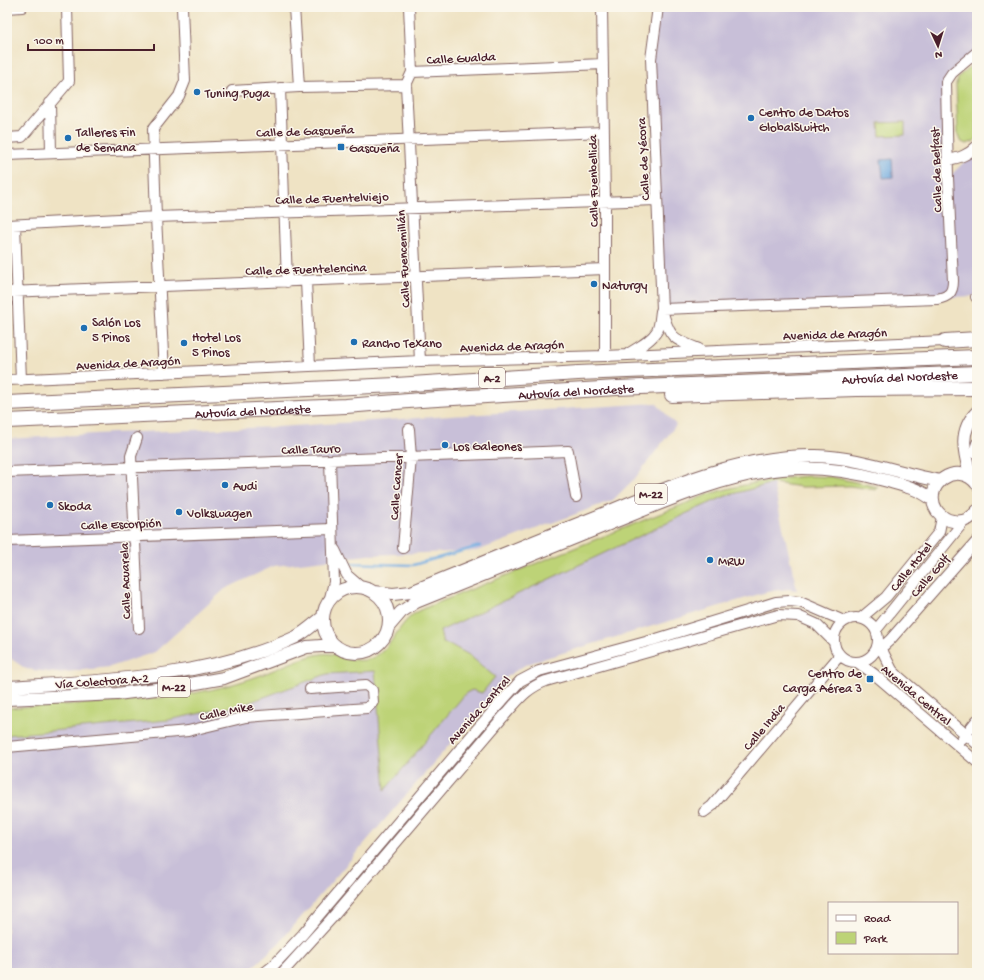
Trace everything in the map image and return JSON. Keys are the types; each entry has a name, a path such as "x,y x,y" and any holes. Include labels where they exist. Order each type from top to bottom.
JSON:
{"highway":[{"path":"945,341 977,340"},
{"name":"Autovía del Nordeste","path":"7,403 396,385 578,373 977,357"},
{"name":"Autovía del Nordeste","path":"7,421 346,406 617,388 977,373"},
{"path":"346,406 372,408 662,392 977,379"},
{"path":"619,395 856,389 977,388"}],"main road":[{"path":"974,481 963,443 966,430 972,417 977,412"},
{"name":"M-22","path":"329,602 340,592 354,587 374,592 393,594 411,592 644,497 704,474 744,464 782,457 817,456 849,460 940,481"},
{"name":"M-22","path":"336,646 352,653 368,651 376,647 382,641 389,626 401,612 416,602 648,508 710,486 747,475 782,469 815,468 846,471 879,478 916,489 933,500"},
{"path":"974,481 965,475 950,475 940,481 934,493 933,500 942,517 949,520 957,522 965,520 977,512"},
{"path":"374,592 380,597 388,610 389,626"},
{"path":"329,602 323,617 325,630 327,636 336,646"},
{"name":"M-22","path":"7,687 107,681 174,672 217,664 259,651 298,636 323,617"},
{"name":"Vía Colectora A-2","path":"7,699 117,694 179,686 224,678 308,647 336,646"}],"street":[{"path":"7,8 22,7"},
{"path":"7,138 22,137 69,81 67,7"},
{"path":"164,373 156,217 154,128 179,96 185,81 182,7"},
{"path":"294,7 299,87"},
{"path":"409,7 412,72"},
{"name":"Calle Fuenbellida","path":"602,7 605,202 605,356"},
{"name":"Calle de Yécora","path":"658,7 651,59 662,309 666,327 677,340 703,350"},
{"name":"Calle de Belfast","path":"662,309 945,298 953,288 947,160 946,82 952,73 977,52"},
{"name":"Calle Gualda","path":"406,85 412,72 603,64"},
{"path":"232,91 299,87 406,85"},
{"name":"Calle Fuencemillán","path":"406,85 420,361"},
{"path":"280,88 287,282"},
{"path":"50,104 51,152"},
{"name":"Calle de Gascueña","path":"7,155 51,152 604,132"},
{"path":"947,160 959,158 969,154 977,146"},
{"name":"Calle de Fuentelviejo","path":"11,225 156,217 413,207 657,200"},
{"path":"11,225 18,291 21,380"},
{"name":"Calle de Fuentelencina","path":"7,292 605,269"},
{"path":"306,281 310,366"},
{"name":"Calle de Yécora","path":"628,354 644,344 654,334 657,330 662,309"},
{"name":"Avenida de Aragón","path":"7,380 420,361 605,356 703,350 945,341"},
{"name":"Calle Cancer","path":"403,548 411,458 408,429"},
{"name":"Calle Acuarela","path":"138,438 131,456 131,467 139,628"},
{"path":"977,443 974,452 977,453"},
{"name":"Calle Tauro","path":"7,472 568,451 576,497"},
{"path":"329,602 334,582 330,460"},
{"name":"Calle Hotel","path":"861,618 886,597 939,532 942,517"},
{"name":"Calle Hotel","path":"878,640 965,520"},
{"name":"Calle Escorpión","path":"7,541 332,528"},
{"name":"Calle Golf","path":"878,640 890,640 977,540"},
{"path":"334,547 347,575 362,588"},
{"name":"Avenida Central","path":"264,973 303,934 478,728 520,681 539,671 653,640 776,602 800,602 844,621"},
{"name":"Avenida Central","path":"282,973 331,919 503,717 523,695 534,686 546,681 778,615 798,616 816,624 834,642"},
{"path":"878,640 872,624 861,618 851,618 838,626 834,642 840,655 851,661 857,662 865,660 871,656 878,640 887,632 901,627"},
{"name":"Avenida Central","path":"878,640 892,670 977,744"},
{"name":"Calle India","path":"704,812 712,806 840,655"},
{"name":"Avenida Central","path":"857,662 874,674 977,762"},
{"name":"Calle Mike","path":"7,747 188,731 246,717 367,708 373,702 372,690 366,685 310,689"},
{"path":"956,745 977,720"}],"shaded area":[{"path":"658,7 977,7 977,52 946,82 948,178 977,149 977,296 662,309 651,59"},
{"path":"656,403 676,425 636,477 613,500 477,551 368,555 274,566 225,589 155,652 110,667 56,673 26,669 7,656 7,439 113,433 277,427"},
{"path":"773,483 797,590 789,589 770,591 539,660 525,665 509,675 279,943 246,973 7,973 7,735 168,720 245,704 327,674 376,671 385,789 466,693 472,690 479,691 495,677 469,655 451,645 443,643 440,631 685,514 726,496"}],"green space":[{"path":"977,61 977,138 973,142 966,144 960,141 958,135 956,84 959,76"},
{"path":"905,122 905,135 880,136 879,123"},
{"path":"810,476 832,477 878,487 876,490 850,486 802,487 773,483 726,496 685,514 440,631 443,643 451,645 469,655 495,677 482,693 472,690 466,693 385,790 375,671 327,674 245,704 168,720 7,735 7,708 171,697 220,688 244,681 313,655 328,654 353,660 367,660 381,653 406,621 420,610 709,494 759,482"}],"water":[{"path":"892,159 893,177 883,178 881,160"}],"waterway":[{"path":"345,563 413,565 480,546"}],"place":[{"name":"Tuning Puga","path":"197,92"},
{"name":"Centro de Datos GlobalSwitch","path":"751,118"},
{"name":"Talleres Fin de Semana","path":"68,138"},
{"name":"Gascueña","path":"341,147"},
{"name":"Naturgy","path":"594,284"},
{"name":"Salón Los 5 Pinos","path":"84,328"},
{"name":"Rancho Texano","path":"354,342"},
{"name":"Hotel Los 5 Pinos","path":"184,343"},
{"name":"Los Galeones","path":"445,445"},
{"name":"Audi","path":"225,485"},
{"name":"Skoda","path":"50,505"},
{"name":"Volkswagen","path":"179,512"},
{"name":"MRW","path":"710,560"},
{"name":"Centro de Carga Aérea 3","path":"870,679"}]}
